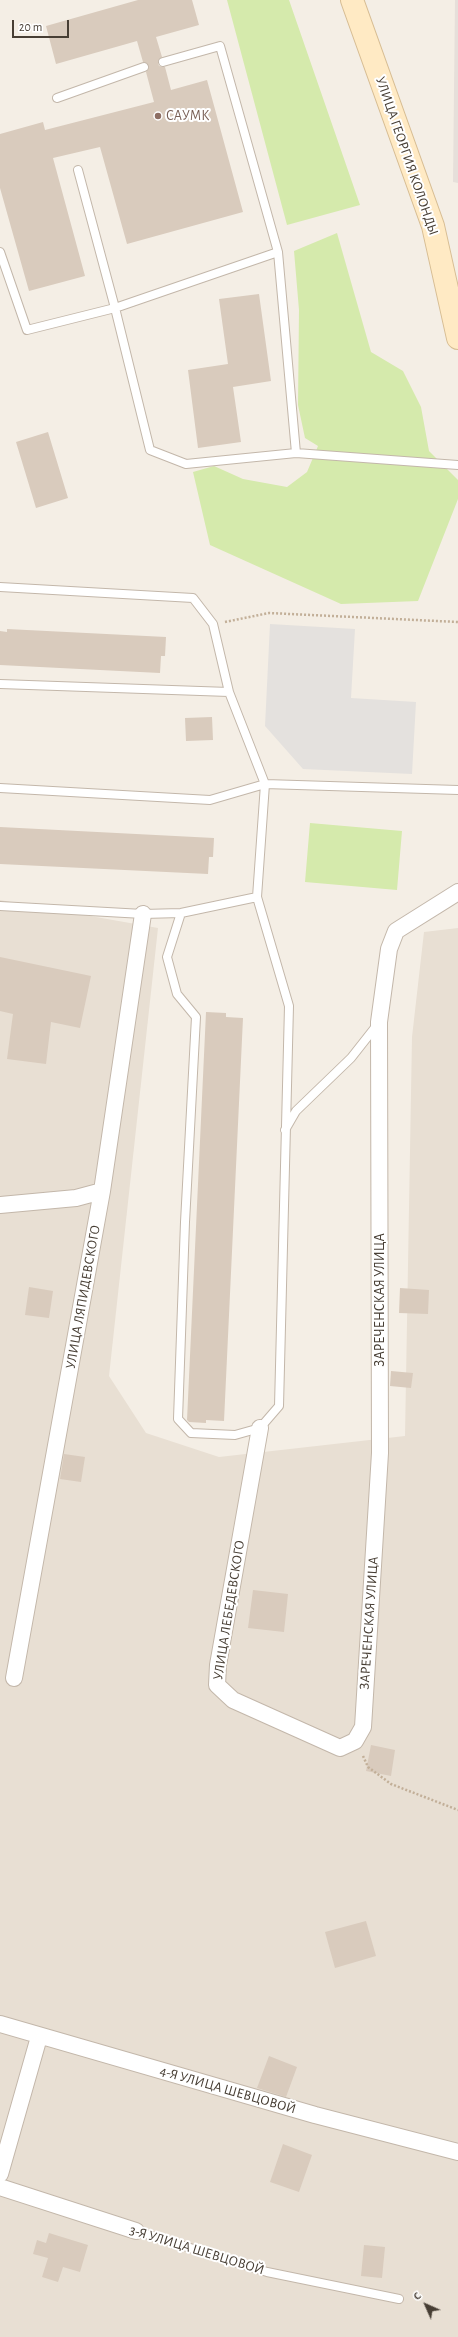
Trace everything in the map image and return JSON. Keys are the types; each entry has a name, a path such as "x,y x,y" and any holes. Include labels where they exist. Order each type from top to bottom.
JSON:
{"main road":[{"name":"УЛИЦА ГЕОРГИЯ КОЛОНДЫ","path":"352,0 433,226 453,290 458,338"}],"street":[{"name":"ЗАРЕЧЕНСКАЯ УЛИЦА","path":"355,1741 363,1727 380,1453 379,1022 389,949 396,931 458,892"},
{"name":"УЛИЦА ЛЯПИДЕВСКОГО","path":"14,1678 102,1191 143,914"},
{"path":"0,1205 76,1198 102,1191"},
{"name":"УЛИЦА ЛЕБЕДЕВСКОГО","path":"260,1428 218,1665 217,1686 233,1700 340,1748 355,1741"},
{"name":"4-Я УЛИЦА ШЕВЦОВОЙ","path":"0,2024 39,2037 315,2115 458,2152"},
{"path":"0,2174 39,2037"},
{"name":"3-Я УЛИЦА ШЕВЦОВОЙ","path":"0,2187 136,2232"}],"lane":[{"path":"163,62 220,46 278,252 296,453"},
{"path":"56,98 144,67"},
{"path":"78,170 115,308 150,450 186,464 296,453 458,465"},
{"path":"0,252 27,330 115,308 278,252"},
{"path":"0,586 192,598 213,624 229,692 265,784 258,896 289,1006 279,1406 260,1428 235,1435 191,1433 178,1419 185,1222 196,1017 177,994 167,957 181,913"},
{"path":"0,684 229,692"},
{"path":"0,788 210,800 265,784 458,790"},
{"path":"0,906 143,914 181,913 258,896"},
{"path":"285,1130 296,1111 351,1058 379,1022"},
{"name":"3-Я УЛИЦА ШЕВЦОВОЙ","path":"136,2232 267,2272 399,2299"}],"path":[{"path":"213,624 270,613 458,622"},
{"path":"355,1741 368,1767 391,1784 458,1810"}],"shaded area":[{"path":"455,0 458,0 458,183 453,182"},
{"path":"270,624 355,629 351,698 416,702 412,774 303,769 265,726"},
{"path":"0,900 158,928 109,1376 146,1433 219,1457 405,1436 412,1037 424,932 458,928 458,2337 0,2337"}],"green space":[{"path":"227,0 289,0 360,205 287,225"},
{"path":"337,233 371,352 403,371 421,407 429,451 458,480 458,499 418,601 341,604 210,545 193,472 214,466 243,479 287,487 307,472 318,446 305,438 298,405 299,310 294,251"},
{"path":"310,823 402,831 397,890 305,882"}],"building":[{"name":"САУМК","path":"138,0 192,0 199,25 156,37 162,57 158,63 159,66 165,67 171,90 207,80 243,212 127,244 100,147 53,158 85,276 29,291 0,188 0,134 43,122 45,130 154,102 146,72 149,66 143,62 137,41 56,64 46,26"},
{"path":"259,294 271,381 233,387 241,442 198,448 188,370 228,364 219,299"},
{"path":"48,432 68,498 36,508 16,442"},
{"path":"7,629 166,637 165,656 161,656 160,673 0,665 0,631 7,632"},
{"path":"212,717 213,740 186,741 185,718"},
{"path":"0,827 214,838 213,857 209,857 208,874 0,864"},
{"path":"0,957 91,976 80,1028 51,1022 46,1064 7,1059 13,1014 0,1011"},
{"path":"206,1012 226,1013 226,1017 243,1018 224,1421 206,1420 206,1423 189,1422 187,1420"},
{"path":"29,1287 53,1291 49,1318 25,1315"},
{"path":"400,1288 429,1290 428,1314 399,1313"},
{"path":"391,1371 413,1373 411,1388 390,1386"},
{"path":"64,1454 85,1457 81,1482 60,1479"},
{"path":"253,1590 288,1594 284,1632 248,1628"},
{"path":"371,1745 395,1750 391,1776 366,1771"},
{"path":"366,1921 376,1956 335,1968 325,1932"},
{"path":"269,2056 297,2067 286,2097 257,2088"},
{"path":"283,2144 312,2155 299,2192 270,2182"},
{"path":"49,2233 88,2245 80,2272 63,2267 58,2282 42,2277 48,2258 33,2254 37,2240 46,2243"},
{"path":"364,2245 385,2247 382,2278 361,2276"}],"place":[{"name":"САУМК","path":"158,116"}]}
